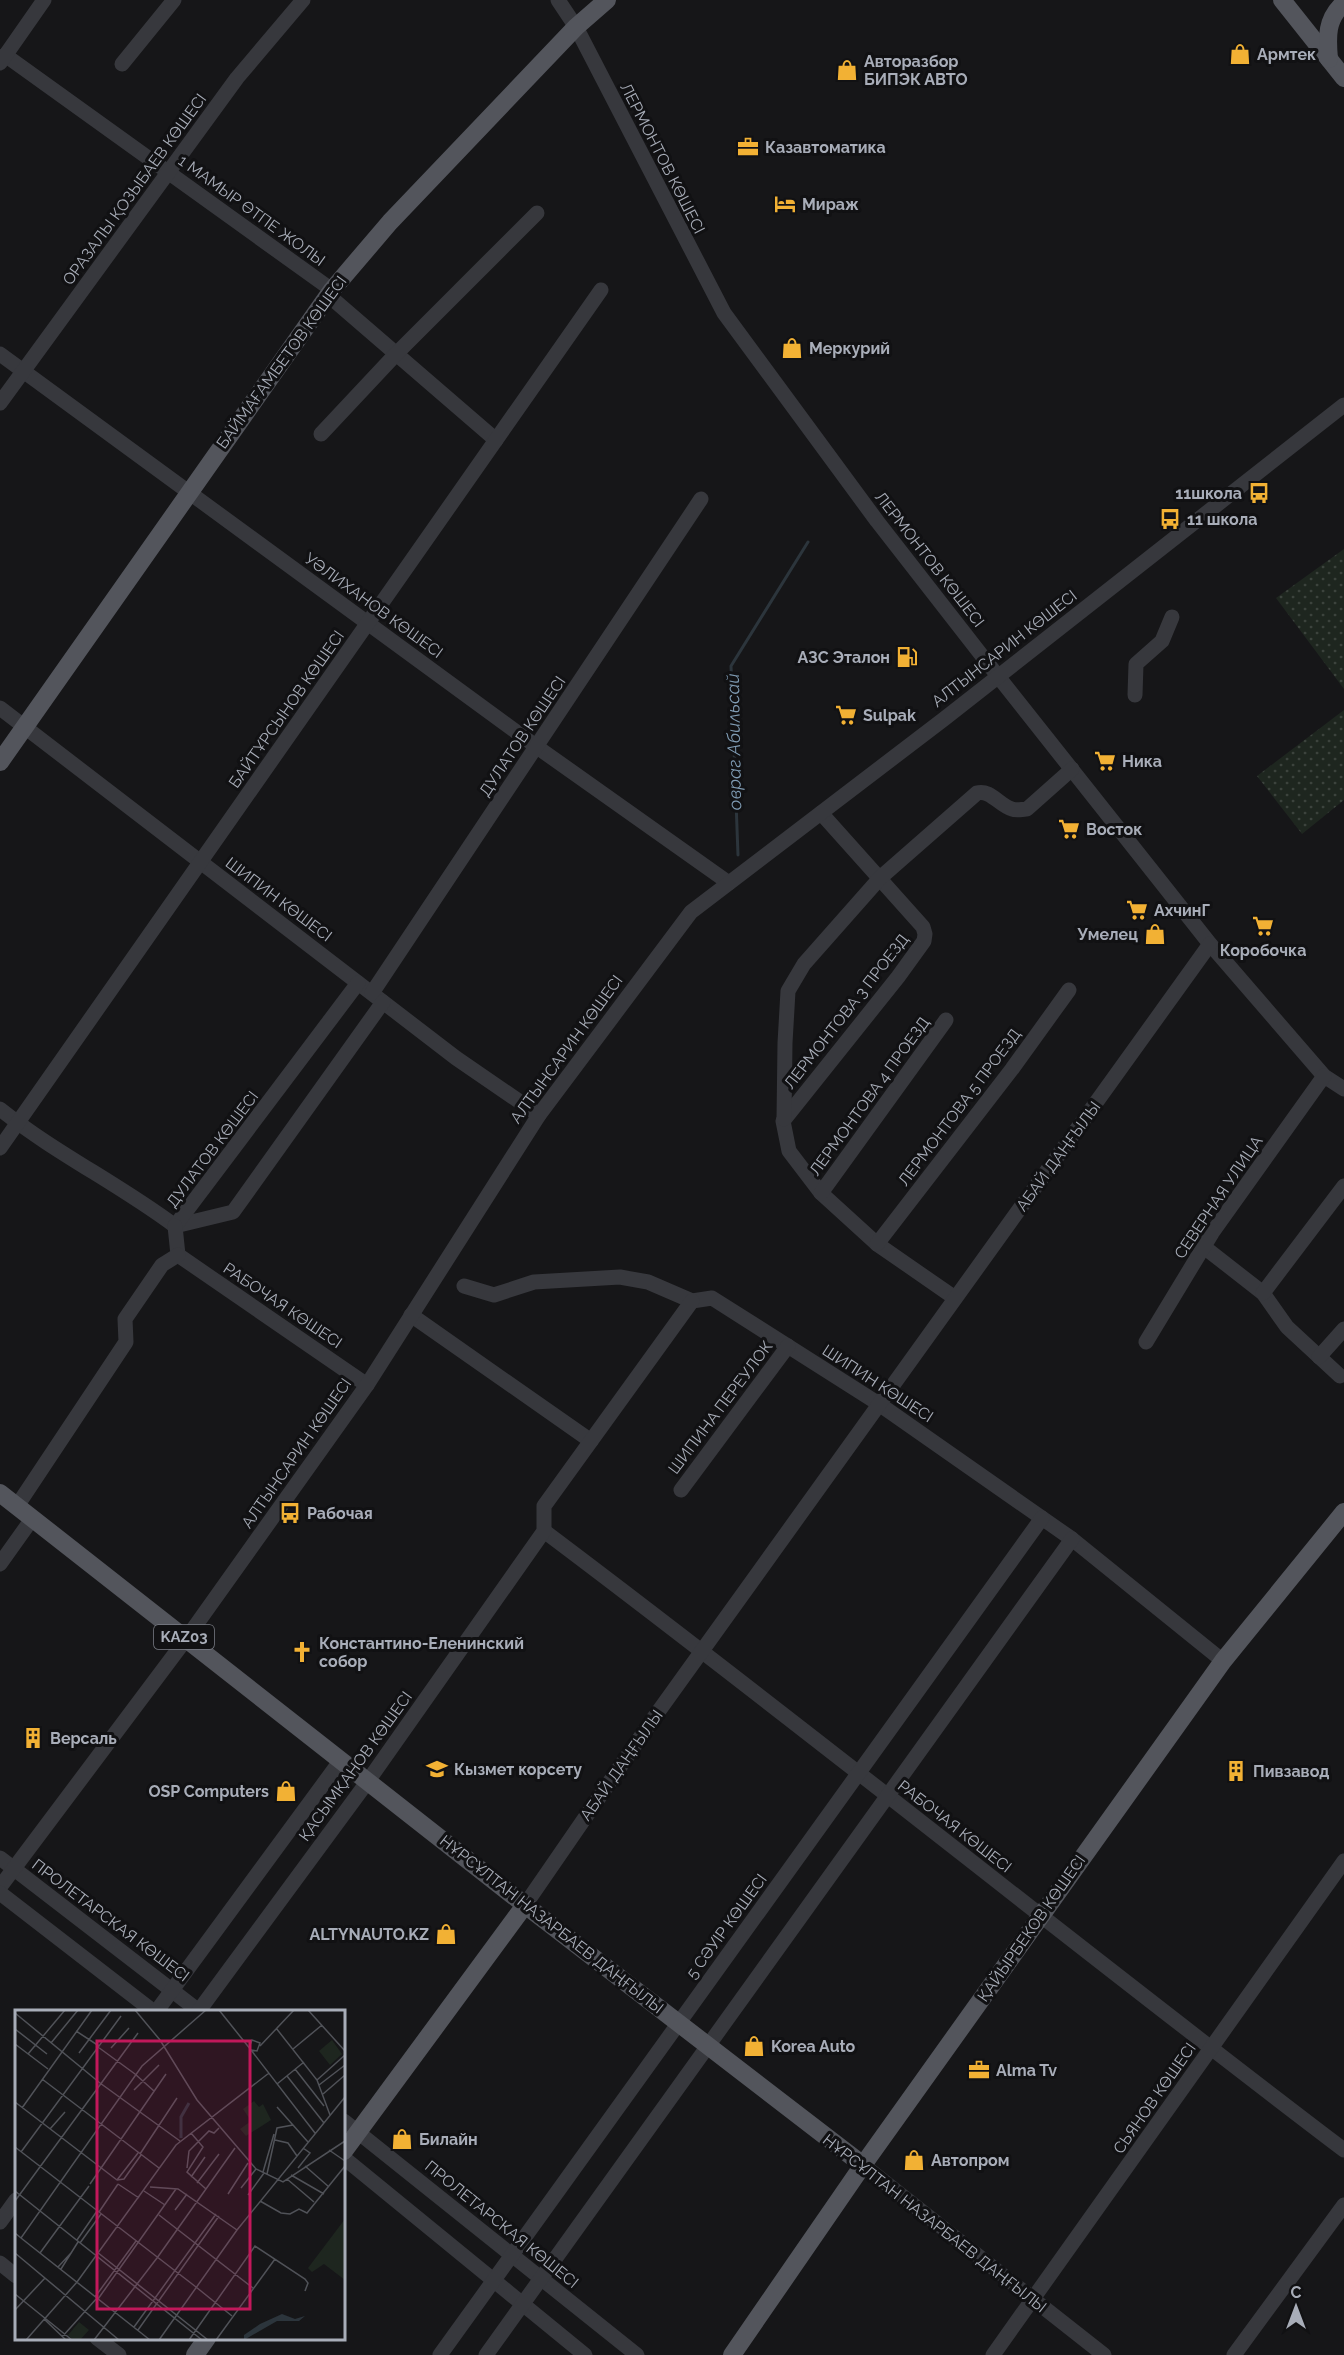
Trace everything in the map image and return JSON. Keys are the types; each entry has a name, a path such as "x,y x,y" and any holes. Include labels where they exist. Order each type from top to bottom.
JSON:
{"main road":[{"name":"БАЙМАҒАМБЕТОВ КӨШЕСІ","path":"0,762 330,293 390,222 576,27 608,0"},
{"path":"1282,0 1344,78"},
{"path":"1329,59 1327,31 1336,10 1344,3"},
{"name":"НҰРСҰЛТАН НАЗАРБАЕВ ДАҢҒЫЛЫ","path":"0,1493 525,1905 863,2166"},
{"name":"ҚАЙЫРБЕКОВ КӨШЕСІ","path":"732,2355 863,2166 1222,1661 1344,1512"},
{"name":"АБАЙ ДАҢҒЫЛЫ","path":"345,2147 350,2127 525,1905"},
{"path":"195,2355 206,2340"}],"street":[{"path":"6,54 44,0"},
{"path":"122,64 174,0"},
{"name":"ОРАЗАЛЫ ҚОЗЫБАЕВ КӨШЕСІ","path":"0,404 237,78 303,0"},
{"name":"ЛЕРМОНТОВ КӨШЕСІ","path":"558,0 576,27 724,313 877,521 1210,944 1324,1076 1344,1089"},
{"name":"1 МАМЫР ӨТПЕ ЖОЛЫ","path":"0,35 6,54 169,172 330,293 396,354 496,440"},
{"path":"321,434 396,354 537,213"},
{"name":"БАЙТҰРСЫНОВ КӨШЕСІ","path":"0,1148 601,290"},
{"name":"УӘЛИХАНОВ КӨШЕСІ","path":"0,354 537,747 729,883"},
{"name":"АЛТЫНСАРИН КӨШЕСІ","path":"0,1887 186,1639 367,1385 539,1115 691,912 1344,405"},
{"name":"ДУЛАТОВ КӨШЕСІ","path":"177,1240 233,1212 378,998 537,747 701,499"},
{"path":"1135,695 1136,664 1162,641 1172,616"},
{"name":"ШИПИН КӨШЕСІ","path":"0,708 456,1058 539,1115"},
{"path":"955,1298 877,1245 821,1193 789,1151 784,1120 788,991 804,964 880,878 977,793 982,791 987,793 1015,810 1027,809 1072,769"},
{"name":"ЛЕРМОНТОВА 3 ПРОЕЗД","path":"784,1120 898,977 924,941 925,934 923,927 821,813"},
{"name":"АБАЙ ДАҢҒЫЛЫ","path":"525,1905 702,1650 1210,944"},
{"name":"ДУЛАТОВ КӨШЕСІ","path":"16,1506 126,1342 125,1319 177,1240 358,983"},
{"name":"ЛЕРМОНТОВА 5 ПРОЕЗД","path":"877,1245 1069,990"},
{"name":"ЛЕРМОНТОВА 4 ПРОЕЗД","path":"821,1193 946,1020"},
{"name":"СЕВЕРНАЯ УЛИЦА","path":"1146,1342 1204,1247 1324,1076"},
{"name":"РАБОЧАЯ КӨШЕСІ","path":"0,1109 117,1188 153,1209 177,1240 367,1385"},
{"path":"1263,1293 1344,1186"},
{"path":"1204,1247 1263,1293 1287,1327 1340,1376"},
{"name":"ШИПИН КӨШЕСІ","path":"464,1286 494,1295 534,1282 620,1277 648,1282 692,1301 712,1298 879,1404 1072,1539 1222,1661"},
{"name":"ҚАСЫМҚАНОВ КӨШЕСІ","path":"200,2010 368,1781 544,1531 544,1506 692,1301"},
{"path":"411,1315 591,1441"},
{"path":"1319,1357 1344,1329"},
{"name":"ШИПИНА ПЕРЕУЛОК","path":"681,1490 788,1346"},
{"name":"5 СӘУІР КӨШЕСІ","path":"440,2355 1042,1518"},
{"path":"0,1564 32,1519"},
{"name":"РАБОЧАЯ КӨШЕСІ","path":"544,1531 702,1650 1210,2049 1344,2150"},
{"path":"486,2355 1072,1539"},
{"name":"ҚАСЫМҚАНОВ КӨШЕСІ","path":"156,2010 341,1760"},
{"name":"ПРОЛЕТАРСКАЯ КӨШЕСІ","path":"0,1858 198,2010"},
{"name":"СЬЯНОВ КӨШЕСІ","path":"993,2355 1344,1861"},
{"path":"0,1893 152,2010"},
{"name":"ПРОЛЕТАРСКАЯ КӨШЕСІ","path":"350,2127 637,2355"},
{"path":"345,2159 585,2355"},
{"name":"НҰРСҰЛТАН НАЗАРБАЕВ ДАҢҒЫЛЫ","path":"863,2166 1104,2355"},
{"path":"0,2222 15,2201"},
{"path":"1234,2355 1344,2205"},
{"path":"100,2340 119,2355"}],"shaded area":[{"path":"1344,549 1344,689 1276,598"},
{"path":"1344,710 1344,800 1302,834 1257,776"}],"waterway":[{"name":"овраг Абильсай","path":"738,855 731,666 808,542"}],"place":[{"name":"Армтек","path":"1240,54"},
{"name":"Авторазбор БИПЭК АВТО","path":"847,70"},
{"name":"Казавтоматика","path":"748,147"},
{"name":"Мираж","path":"785,204"},
{"name":"Меркурий","path":"792,348"},
{"name":"11школа","path":"1259,493"},
{"name":"11 школа","path":"1170,519"},
{"name":"АЗС Эталон","path":"907,657"},
{"name":"Sulpak","path":"846,715"},
{"name":"Ника","path":"1105,761"},
{"name":"Восток","path":"1069,829"},
{"name":"АхчинГ","path":"1137,910"},
{"name":"Коробочка","path":"1263,926"},
{"name":"Умелец","path":"1155,934"},
{"name":"Рабочая","path":"290,1513"},
{"name":"Константино-Еленинский собор","path":"302,1652"},
{"name":"Версаль","path":"33,1738"},
{"name":"Кызмет корсету","path":"437,1769"},
{"name":"Пивзавод","path":"1236,1771"},
{"name":"OSP Computers","path":"286,1791"},
{"name":"ALTYNAUTO.KZ","path":"446,1934"},
{"name":"Korea Auto","path":"754,2046"},
{"name":"Alma Tv","path":"979,2070"},
{"name":"Билайн","path":"402,2139"},
{"name":"Автопром","path":"914,2160"}]}
